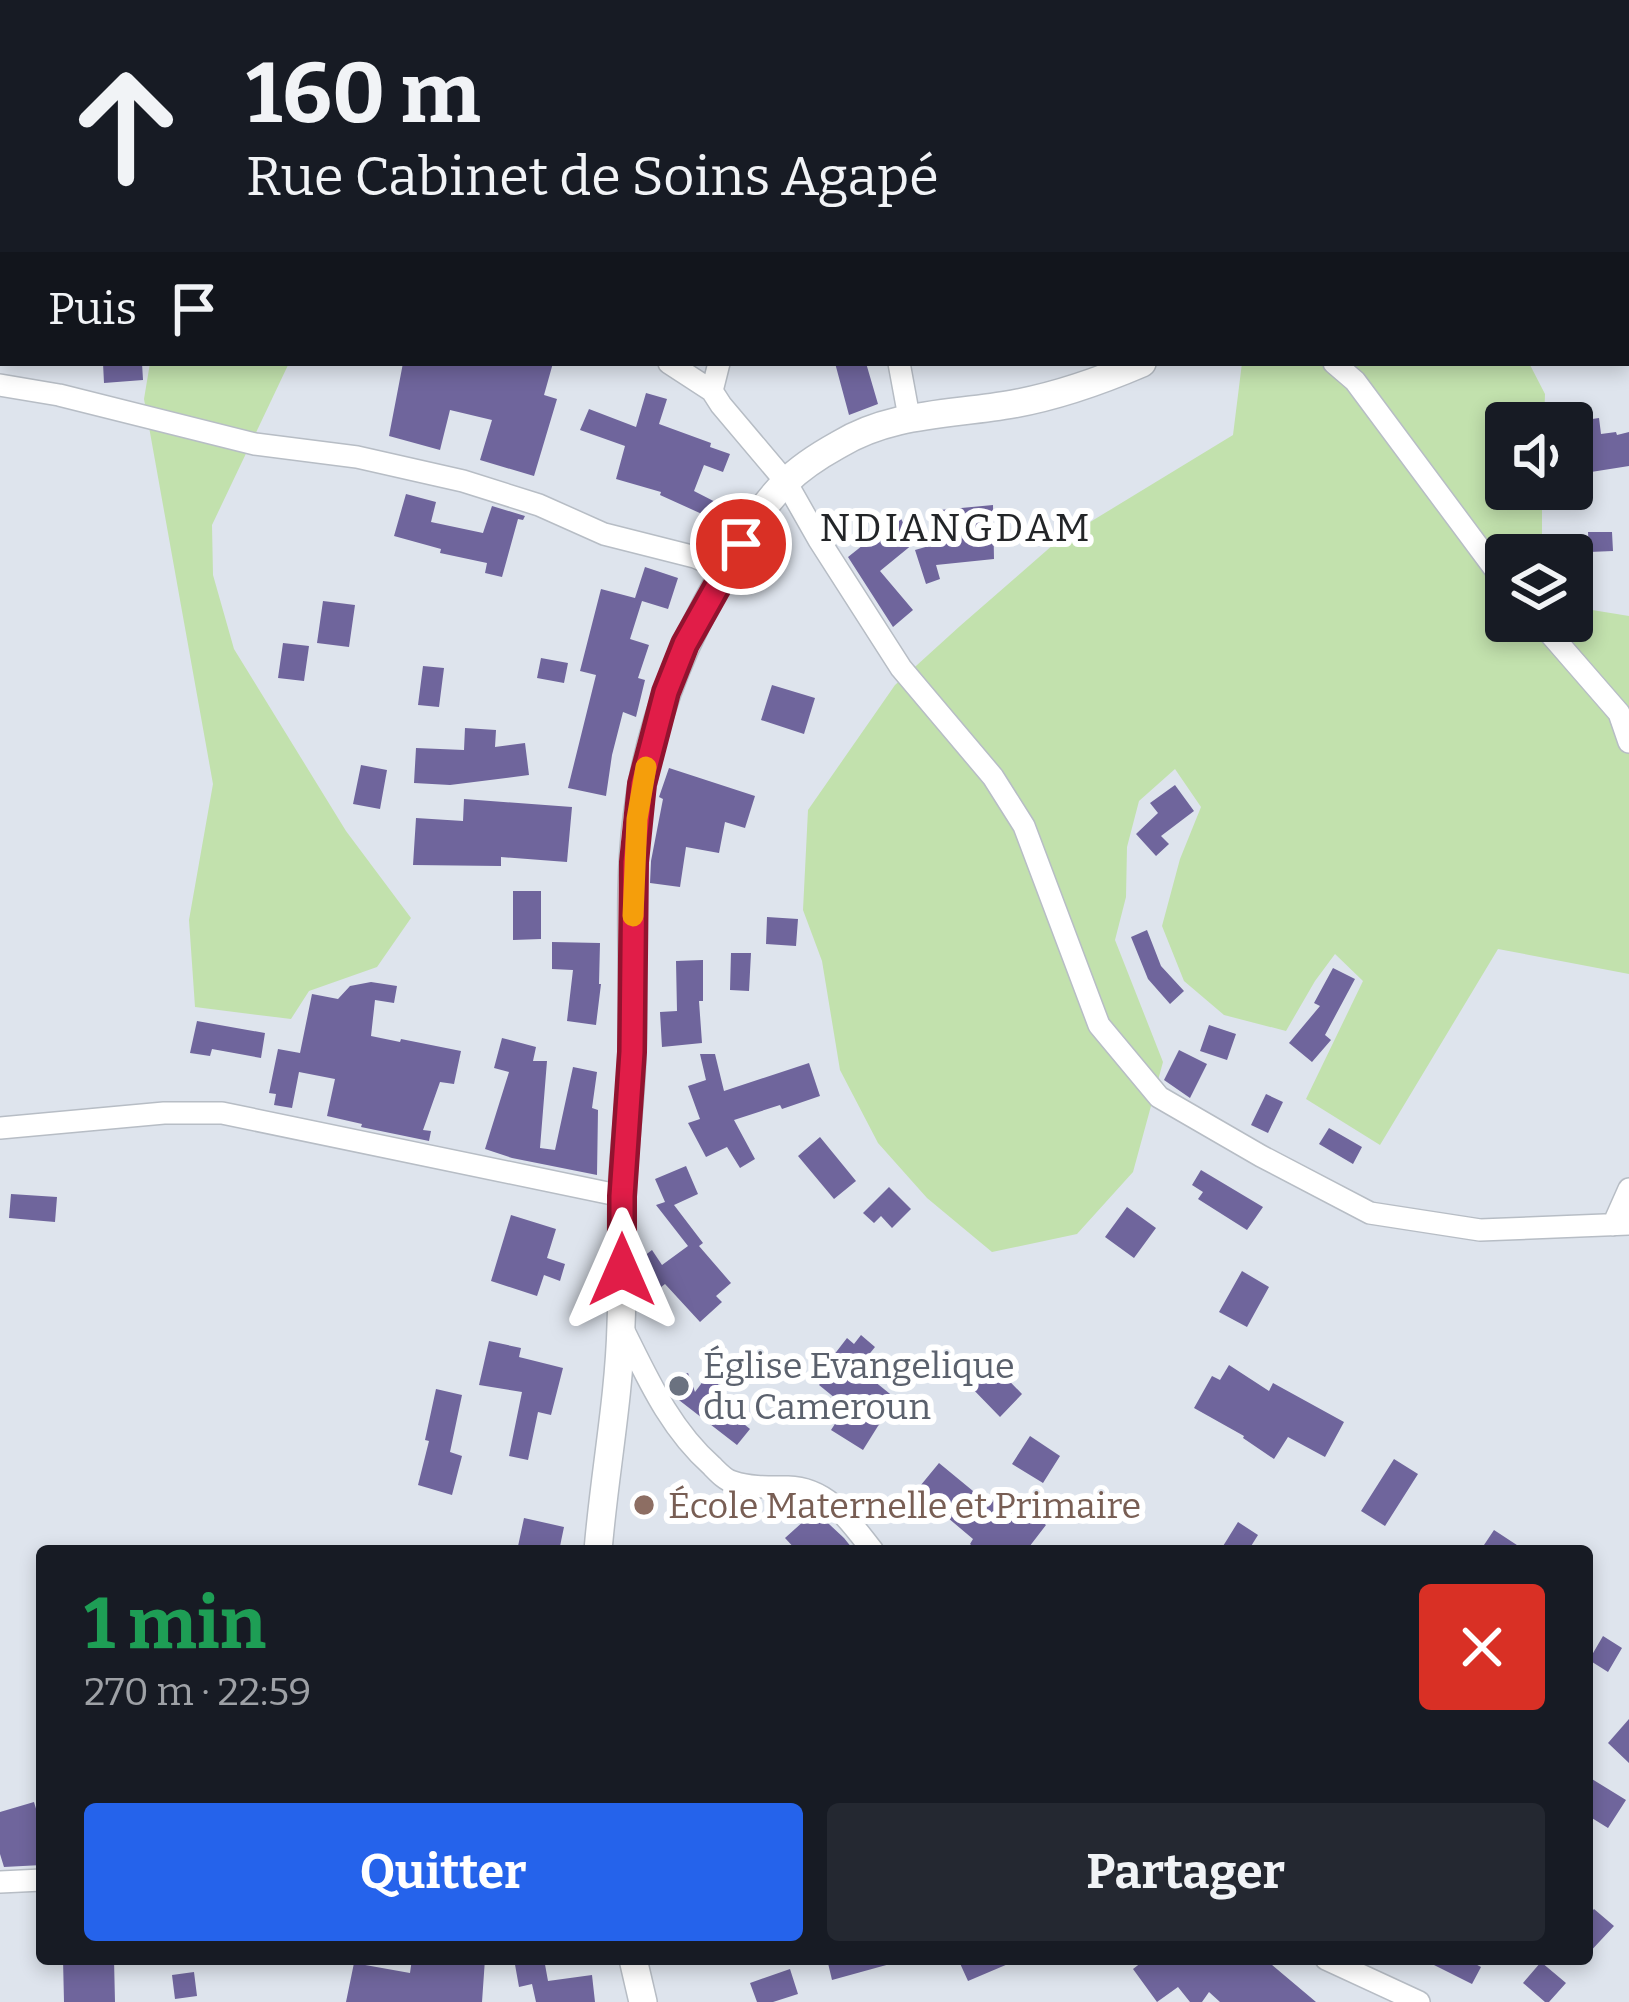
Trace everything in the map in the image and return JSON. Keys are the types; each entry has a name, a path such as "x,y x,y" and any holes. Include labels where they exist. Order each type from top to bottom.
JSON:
{"street":[{"path":"674,366 712,391 786,482 901,668 993,777 1024,826 1099,1025 1159,1097 1370,1213 1480,1230 1621,1225 1629,1189"},
{"path":"712,391 718,366"},
{"path":"900,366 909,417"},
{"path":"599,1543 622,1327 622,1196 632,1052 637,819 666,692 685,644 760,515 786,482 840,443 909,417 1050,397 1135,366"},
{"path":"1338,366 1355,381 1485,556"},
{"path":"0,385 255,444 357,457 463,481 539,505 604,534 694,557 725,570"},
{"path":"1557,642 1619,712 1629,742"},
{"path":"0,1128 164,1113 222,1113 622,1196"},
{"path":"622,1327 663,1408 694,1450 730,1482 817,1492 841,1510 868,1545"},
{"path":"0,1882 36,1880"},
{"path":"635,1965 644,2002"},
{"path":"1339,1965 1419,2002"}],"green space":[{"path":"150,366 288,366 212,525 213,575 234,649 346,831 411,918 377,967 309,991 291,1019 195,1007 189,920 213,784 144,399"},
{"path":"1242,366 1531,366 1545,402 1485,402 1485,510 1542,510 1542,534 1485,534 1485,642 1593,642 1593,610 1629,616 1629,974 1498,949 1380,1145 1306,1099 1363,981 1335,954 1286,1031 1224,1015 1184,981 1162,926 1180,859 1201,807 1175,769 1139,801 1127,847 1126,897 1115,940 1163,1062 1133,1172 1077,1234 992,1252 927,1198 878,1143 840,1070 822,961 803,910 808,810 895,685 1054,544 1233,435"}],"building":[{"path":"103,366 142,366 143,380 104,383"},
{"path":"402,366 552,366 544,395 557,399 534,476 480,460 492,420 450,410 440,450 389,436"},
{"path":"836,366 867,366 878,404 849,415"},
{"path":"646,393 667,399 659,424 730,454 723,472 704,465 694,491 731,510 724,524 661,492 616,479 625,446 580,430 589,409 636,427"},
{"path":"1599,418 1601,434 1629,432 1629,466 1593,472 1593,419"},
{"path":"406,494 436,502 431,522 483,533 492,506 525,516 518,519 502,577 485,573 487,563 394,536"},
{"path":"993,505 994,559 936,565 940,579 926,584 915,550 943,542 940,510"},
{"path":"896,508 913,544 880,571 913,610 893,627 848,557 882,530 876,517"},
{"path":"1612,532 1613,551 1593,552 1593,534 1588,534"},
{"path":"645,567 678,578 668,609 642,601 630,639 649,645 638,678 645,680 636,717 623,712 606,796 568,788 596,675 580,671 601,589 635,598"},
{"path":"323,601 355,605 349,647 317,643"},
{"path":"283,643 309,646 304,681 278,678"},
{"path":"541,658 568,663 564,683 537,678"},
{"path":"423,666 444,668 439,707 418,705"},
{"path":"772,685 815,698 804,734 761,720"},
{"path":"465,728 496,730 495,747 525,743 529,775 450,785 414,783 416,748 464,750"},
{"path":"361,765 387,770 380,809 353,804"},
{"path":"669,768 755,796 745,828 725,822 719,853 686,847 680,887 650,883 663,799 659,797"},
{"path":"1175,785 1194,811 1161,836 1169,844 1156,856 1136,834 1158,813 1150,803"},
{"path":"464,799 572,807 567,862 501,857 501,866 413,865 416,818 463,821"},
{"path":"513,891 541,891 541,939 513,940"},
{"path":"767,917 798,919 796,946 766,944"},
{"path":"1147,930 1161,966 1184,991 1170,1004 1148,979 1131,937"},
{"path":"552,942 600,943 596,1025 567,1021 573,970 552,969"},
{"path":"731,953 751,953 749,991 730,990"},
{"path":"703,960 702,1043 662,1047 660,1012 677,1011 676,961"},
{"path":"1333,968 1355,979 1325,1035 1331,1040 1312,1062 1289,1043 1320,1006 1314,1003"},
{"path":"371,982 397,986 394,1003 375,1000 371,1036 461,1051 454,1084 440,1082 423,1130 431,1131 429,1141 327,1116 335,1079 299,1072 292,1108 274,1105 276,1094 269,1093 278,1049 300,1053 312,994 338,999 350,986"},
{"path":"197,1021 265,1033 261,1058 212,1049 210,1056 190,1053"},
{"path":"1209,1025 1236,1034 1227,1060 1200,1051"},
{"path":"502,1038 536,1047 533,1061 547,1061 540,1148 555,1150 573,1067 597,1072 592,1108 598,1110 597,1175 485,1149 509,1072 494,1068"},
{"path":"1179,1050 1207,1064 1190,1098 1164,1080"},
{"path":"700,1054 715,1054 724,1091 809,1063 820,1096 734,1120 755,1159 740,1168 727,1147 706,1157 688,1123 700,1119 688,1086 706,1080"},
{"path":"1266,1094 1283,1102 1268,1133 1251,1125"},
{"path":"1329,1128 1362,1147 1353,1164 1319,1144"},
{"path":"820,1137 856,1181 834,1199 798,1156"},
{"path":"686,1166 698,1194 674,1205 703,1243 699,1246 731,1283 716,1296 722,1302 700,1322 665,1284 652,1294 640,1278 640,1259 652,1250 662,1265 688,1246 656,1205 665,1202 655,1179"},
{"path":"1201,1170 1263,1207 1247,1230 1198,1199 1203,1192 1192,1185"},
{"path":"889,1187 911,1209 892,1228 881,1216 874,1223 863,1213"},
{"path":"11,1194 57,1197 55,1222 9,1218"},
{"path":"1127,1207 1156,1228 1134,1258 1105,1237"},
{"path":"511,1215 556,1229 547,1258 565,1264 560,1281 544,1275 537,1296 491,1281"},
{"path":"1242,1271 1269,1287 1247,1327 1219,1312"},
{"path":"861,1335 875,1347 858,1368 900,1402 863,1450 831,1430 846,1407 819,1385 836,1365 830,1360 847,1338 854,1344"},
{"path":"489,1341 521,1348 519,1357 563,1368 551,1415 538,1412 528,1460 509,1456 522,1392 479,1385"},
{"path":"990,1361 1022,1394 1000,1417 967,1383"},
{"path":"1229,1365 1269,1391 1273,1383 1344,1422 1325,1457 1288,1437 1274,1459 1194,1408 1212,1376 1220,1380"},
{"path":"688,1373 695,1392 707,1376 719,1385 711,1397 750,1429 737,1445 675,1397 666,1381"},
{"path":"436,1389 462,1395 450,1452 462,1456 452,1495 418,1485"},
{"path":"1030,1436 1060,1456 1043,1483 1012,1464"},
{"path":"1394,1459 1418,1474 1385,1526 1361,1511"},
{"path":"939,1463 990,1505 1002,1490 1046,1525 1031,1545 971,1545 973,1539 916,1491"},
{"path":"815,1511 850,1545 791,1545 785,1538"},
{"path":"524,1518 564,1527 560,1545 518,1545"},
{"path":"1238,1522 1258,1535 1252,1545 1224,1545"},
{"path":"1494,1530 1517,1545 1484,1545"},
{"path":"1603,1636 1622,1648 1608,1672 1593,1663"},
{"path":"1629,1719 1629,1763 1608,1743"},
{"path":"1593,1780 1626,1800 1608,1828 1593,1819"},
{"path":"34,1802 36,1865 4,1867 0,1812"},
{"path":"1593,1910 1614,1926 1593,1949"},
{"path":"63,1965 114,1965 115,2002 64,2002"},
{"path":"354,1965 410,1973 411,1965 485,1965 482,2002 346,2002"},
{"path":"515,1965 545,1965 548,1981 592,1975 595,2002 536,2002 532,1984 519,1987"},
{"path":"828,1965 886,1965 832,1980"},
{"path":"961,1965 1006,1965 968,1981"},
{"path":"1138,1965 1272,1965 1316,2002 1220,2002 1209,1992 1202,2002 1190,2002 1178,1987 1157,2002 1133,1969"},
{"path":"1434,1965 1477,1965 1481,1967 1472,1984"},
{"path":"1538,1965 1545,1965 1566,1983 1545,2002 1523,1983"},
{"path":"790,1969 798,1994 757,2002 750,1983"},
{"path":"194,1972 197,1996 175,1999 172,1975"}],"slow traffic":[{"path":"633,916 637,819 646,767"}],"place":[{"name":"Église Evangelique du Cameroun","path":"679,1386"},
{"name":"École Maternelle et Primaire","path":"644,1505"}],"district":[{"name":"NDIANGDAM","path":"956,527"}],"route":[{"path":"622,1270 634,995 634,862 642,784 666,692 685,644 741,544"}]}
